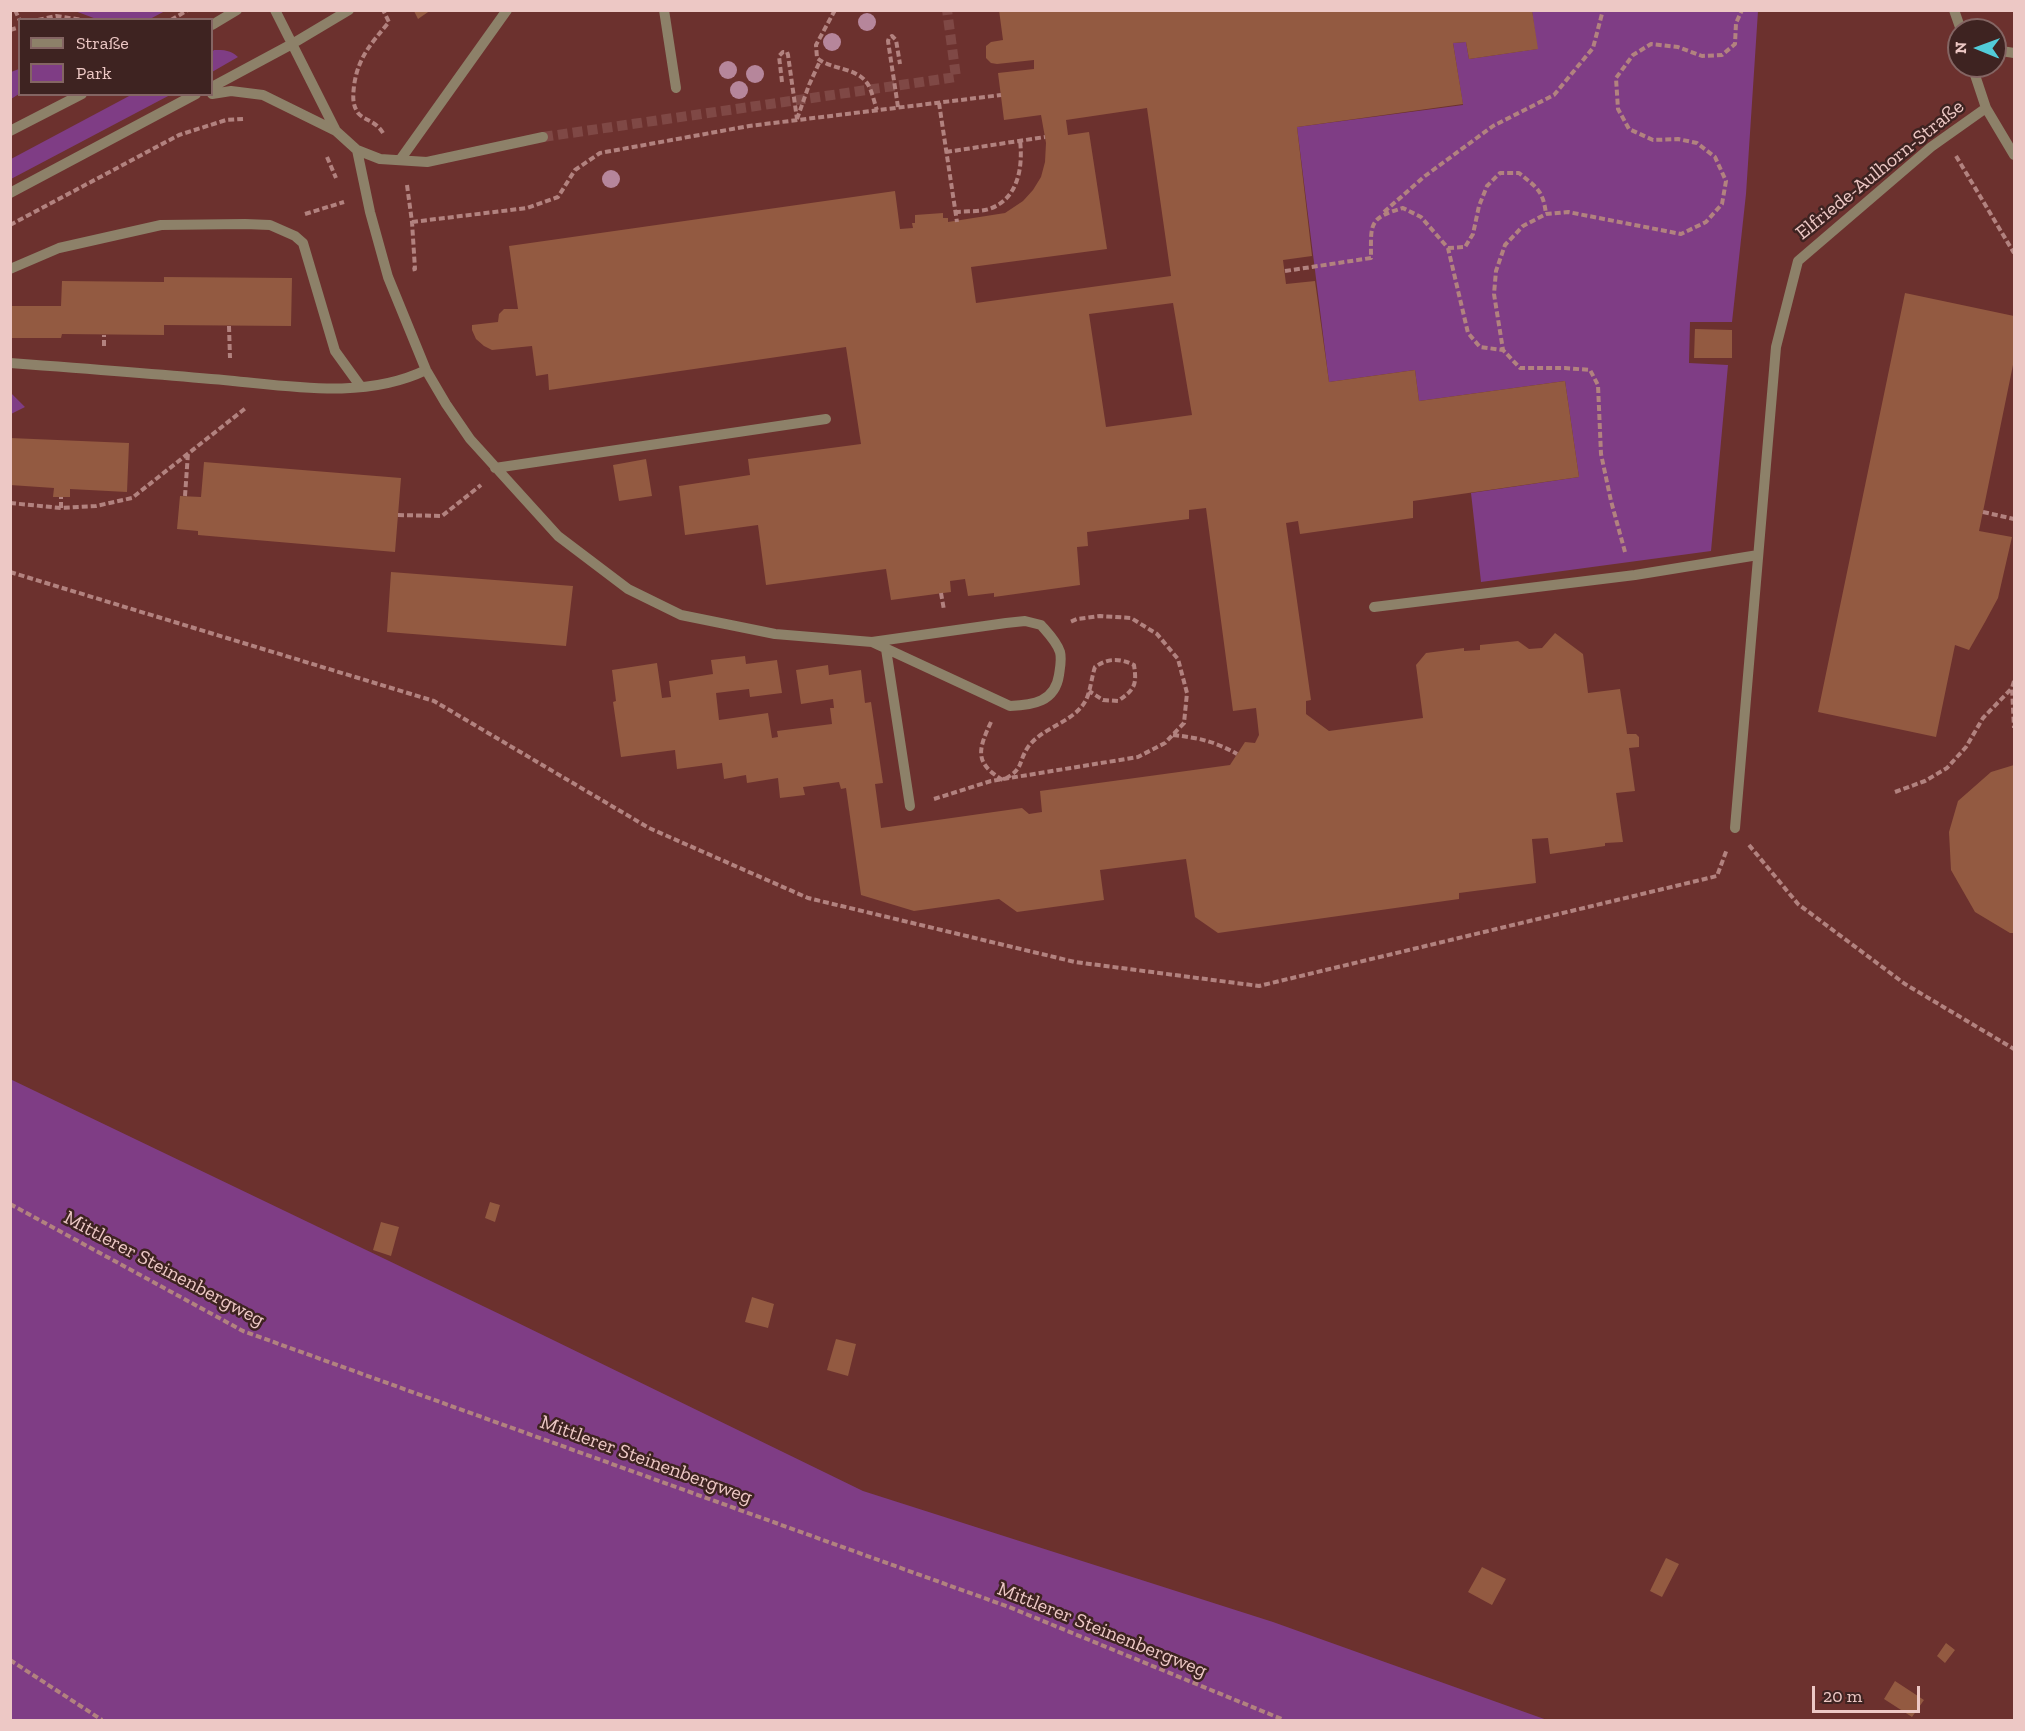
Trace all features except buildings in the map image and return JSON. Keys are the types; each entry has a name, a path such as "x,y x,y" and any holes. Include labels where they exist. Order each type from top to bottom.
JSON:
{"street":[{"path":"213,24 237,10"},
{"path":"275,10 336,131"},
{"path":"213,86 349,10"},
{"path":"400,160 507,10"},
{"path":"664,10 676,88"},
{"name":"Elfriede-Aulhorn-Straße","path":"1976,78 1986,108 2014,155"},
{"path":"213,94 231,91 263,95 336,131 357,150 380,159 427,162 543,137"},
{"path":"10,131 78,96"},
{"path":"10,193 192,97"},
{"name":"Elfriede-Aulhorn-Straße","path":"1758,555 1776,347 1798,261 1945,137 1986,108"},
{"path":"2004,137 2014,133"},
{"path":"357,150 370,212 388,277 426,370 446,404 470,439 558,536 628,590 681,615 775,634 872,642 1025,621 1041,625 1047,632 1060,651 1061,665 1058,682 1049,697 1028,705 1010,706 872,642"},
{"path":"10,268 59,248 161,225 270,225 296,236 303,243 335,351 361,387"},
{"path":"10,363 323,388 394,383 426,370"},
{"path":"495,468 826,419"},
{"path":"1374,607 1635,575 1758,555 1735,828"},
{"path":"886,649 910,806"}],"path":[{"path":"174,18 188,10"},
{"path":"383,10 389,22 363,53 356,70 352,100 359,114 378,125 400,160"},
{"path":"835,10 816,45 817,58 825,65 851,71 867,82 877,110"},
{"path":"1285,271 1371,258 1371,226 1381,214 1425,176 1493,126 1554,95 1593,48 1603,10"},
{"path":"1635,575 1622,545 1601,454 1598,385 1590,370 1520,368 1503,350 1494,294 1496,270 1505,245 1522,226 1546,214 1568,212 1681,234 1706,222 1722,204 1726,181 1715,157 1697,143 1678,139 1653,140 1629,129 1618,109 1616,78 1633,55 1652,44 1678,47 1702,56 1722,55 1735,44 1737,22 1742,10"},
{"path":"47,18 56,16 70,18"},
{"path":"898,108 888,41 892,36 896,40 900,64"},
{"path":"783,82 779,56 787,52 797,120"},
{"path":"797,120 820,61"},
{"path":"412,222 527,208 558,197 575,170 600,153 749,126 1000,95"},
{"path":"939,103 957,222"},
{"path":"10,225 179,135 226,120 246,119"},
{"path":"946,152 1045,136"},
{"path":"1945,137 2014,253"},
{"path":"955,213 990,209 1007,198 1018,179 1020,140"},
{"path":"325,155 338,183"},
{"path":"1448,248 1465,247 1473,234 1479,206 1487,186 1500,173 1519,172 1544,196 1546,214"},
{"path":"388,277 415,268 408,186"},
{"path":"343,192 347,201"},
{"path":"1381,214 1403,208 1421,217 1448,248 1468,333 1480,347 1503,350"},
{"path":"229,326 231,380"},
{"path":"10,503 61,508 96,506 132,498 261,396 264,383"},
{"path":"184,496 188,452"},
{"path":"398,515 442,516 480,486 495,468"},
{"path":"61,497 61,508"},
{"path":"1983,512 2014,519"},
{"path":"10,572 434,701 649,828 808,898 1075,962 1259,986 1717,876 1735,828 1798,904 1905,984 2014,1049"},
{"path":"910,806 991,781 1138,757 1165,743 1184,723 1187,693 1178,659 1157,634 1131,618 1100,616 1077,619 1047,632"},
{"path":"2014,681 2012,688 2014,728"},
{"path":"1895,792 1925,781 1947,768 1966,747 1983,718 2012,688"},
{"path":"1173,735 1202,738 1237,754"},
{"name":"Mittlerer Steinenbergweg","path":"10,1204 243,1331 1009,1607 1284,1720"},
{"path":"10,1660 102,1720"}],"green space":[{"path":"165,10 152,18 94,18 75,11"},
{"path":"1532,11 1758,11 1746,194 1732,322 1690,322 1689,363 1728,365 1711,551 1481,582 1471,493 1579,477 1565,381 1419,401 1415,370 1329,382 1297,127 1463,105 1453,43 1466,42 1469,59 1537,49"},
{"path":"213,51 227,51 238,57 213,71"},
{"path":"18,69 18,95 11,99 11,72"},
{"path":"129,96 168,96 11,179 11,159"},
{"path":"11,393 25,407 10,414"},
{"path":"10,1079 863,1491 1273,1622 1547,1720 11,1720"}],"tunnel":[{"path":"543,137 956,77 947,10"}]}
